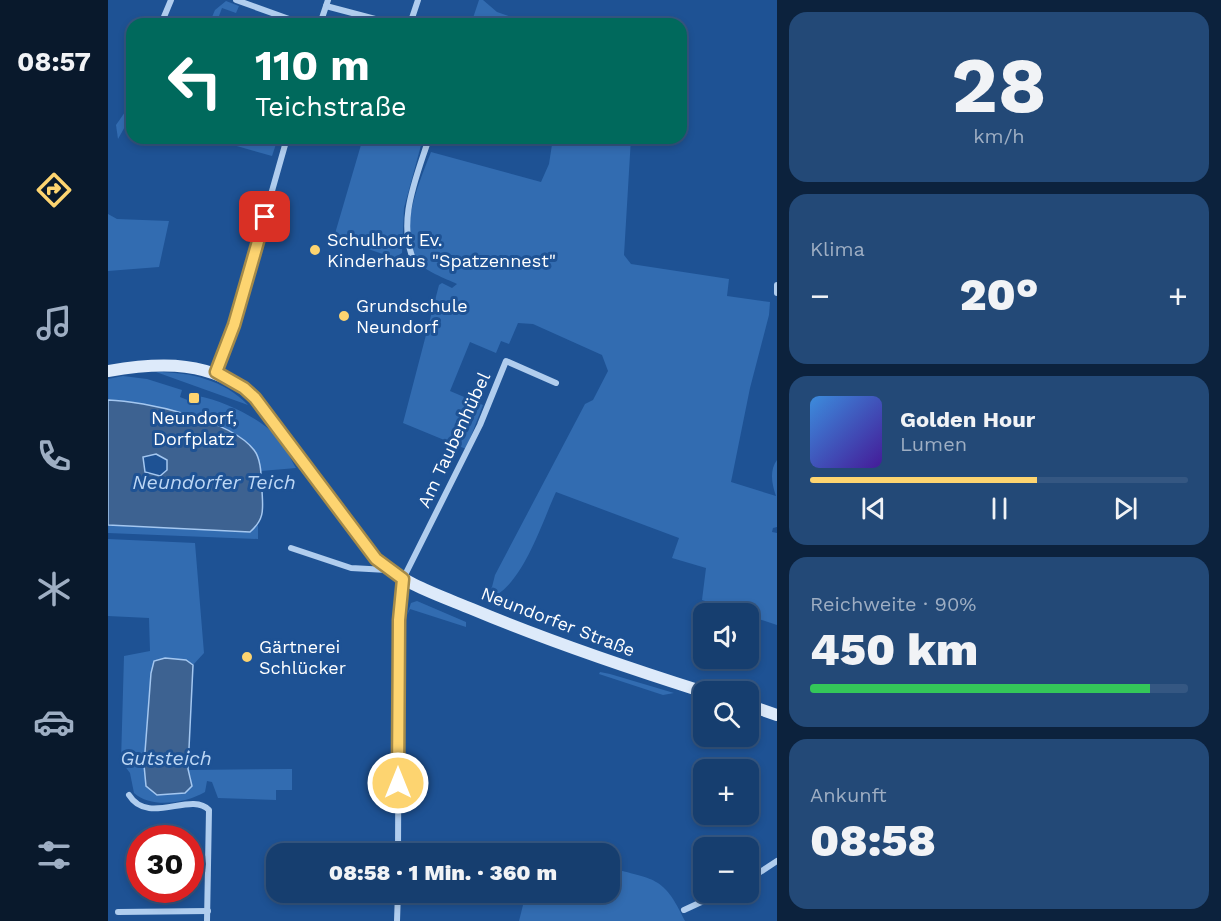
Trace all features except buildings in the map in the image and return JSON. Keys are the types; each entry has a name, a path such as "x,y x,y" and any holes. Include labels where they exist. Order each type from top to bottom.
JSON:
{"street":[{"path":"164,18 171,0"},
{"path":"236,0 286,18"},
{"path":"412,18 418,0"},
{"path":"322,18 327,3 375,18"},
{"path":"108,370 166,364 216,372 234,325 285,144"},
{"path":"415,264 409,250 406,225 408,209 427,144"},
{"path":"777,285 777,293"},
{"name":"Am Taubenhübel","path":"403,579 475,436 506,361 556,383"},
{"name":"Neundorfer Straße","path":"216,372 244,388 255,398 376,559 388,570 403,579 598,659 693,689"},
{"path":"291,548 351,568 388,570"},
{"path":"398,843 399,620 403,579"},
{"path":"759,709 777,715"},
{"path":"129,795 140,806 156,809 199,805 209,810 207,921"},
{"path":"759,873 777,861"},
{"path":"397,921 398,903"},
{"path":"684,910 699,903"},
{"path":"118,912 208,911"}],"shaded area":[{"path":"479,0 483,0 497,12 514,18 473,18"},
{"path":"226,1 239,6 236,13 222,8 218,18 212,18 215,10"},
{"path":"126,111 126,125 118,139 116,125"},
{"path":"230,144 276,144 272,156"},
{"path":"361,144 421,144 404,208 402,253 394,258 334,237"},
{"path":"552,144 631,144 624,255 631,264 729,279 727,296 770,302 731,482 776,496 772,473 777,460 777,527 773,528 772,532 777,533 777,625 759,619 759,603 711,603 702,600 706,568 672,558 679,538 556,492 536,539 518,573 495,596 482,600 492,587 495,575 585,404 593,400 608,371 602,355 533,324 518,323 509,344 501,341 496,353 470,342 450,391 483,405 466,449 403,423 439,285 442,283 452,288 457,284 430,271 417,260 411,249 409,236 412,206 431,152 541,182 549,164"},
{"path":"108,214 117,219 169,221 159,267 108,271"},
{"path":"156,372 206,379 228,389 248,405"},
{"path":"123,376 147,379 182,390 180,397 195,403 198,396 240,411 260,422 276,436 296,468 261,471 256,453 247,442 231,432 211,423 165,409 108,400 108,379"},
{"path":"108,525 250,532 258,525 258,539 108,533"},
{"path":"108,539 195,543 204,653 193,665 186,660 154,661 144,765 191,778 188,770 292,769 292,790 276,790 276,800 218,798 212,782 207,781 205,792 169,803 150,801 134,793 130,773 121,761 124,656 150,651 149,618 108,616"},
{"path":"417,601 466,622 466,627 410,609 407,615 411,603"},
{"path":"600,672 674,693 663,695 599,674"},
{"path":"620,870 647,878 663,887 685,921 519,921 523,905 528,903 620,903"}],"water":[{"name":"Neundorfer Teich","path":"108,400 164,408 207,421 243,439 257,454 261,470 263,508 261,518 250,532 108,525","holes":["156,454 167,460 167,470 160,476 145,472 143,457"]},
{"name":"Gutsteich","path":"165,658 186,660 193,665 188,769 192,786 185,793 157,795 146,786 144,765 151,673 154,661"}],"place":[{"name":"Schulhort Ev. Kinderhaus \"Spatzennest\"","path":"315,250"},
{"name":"Grundschule Neundorf","path":"344,316"},
{"name":"Neundorf, Dorfplatz","path":"194,398"},
{"name":"Gärtnerei Schlücker","path":"247,657"}],"route":[{"path":"265,217 234,325 216,372 244,388 255,398 376,559 403,579 399,620 398,783"}]}
